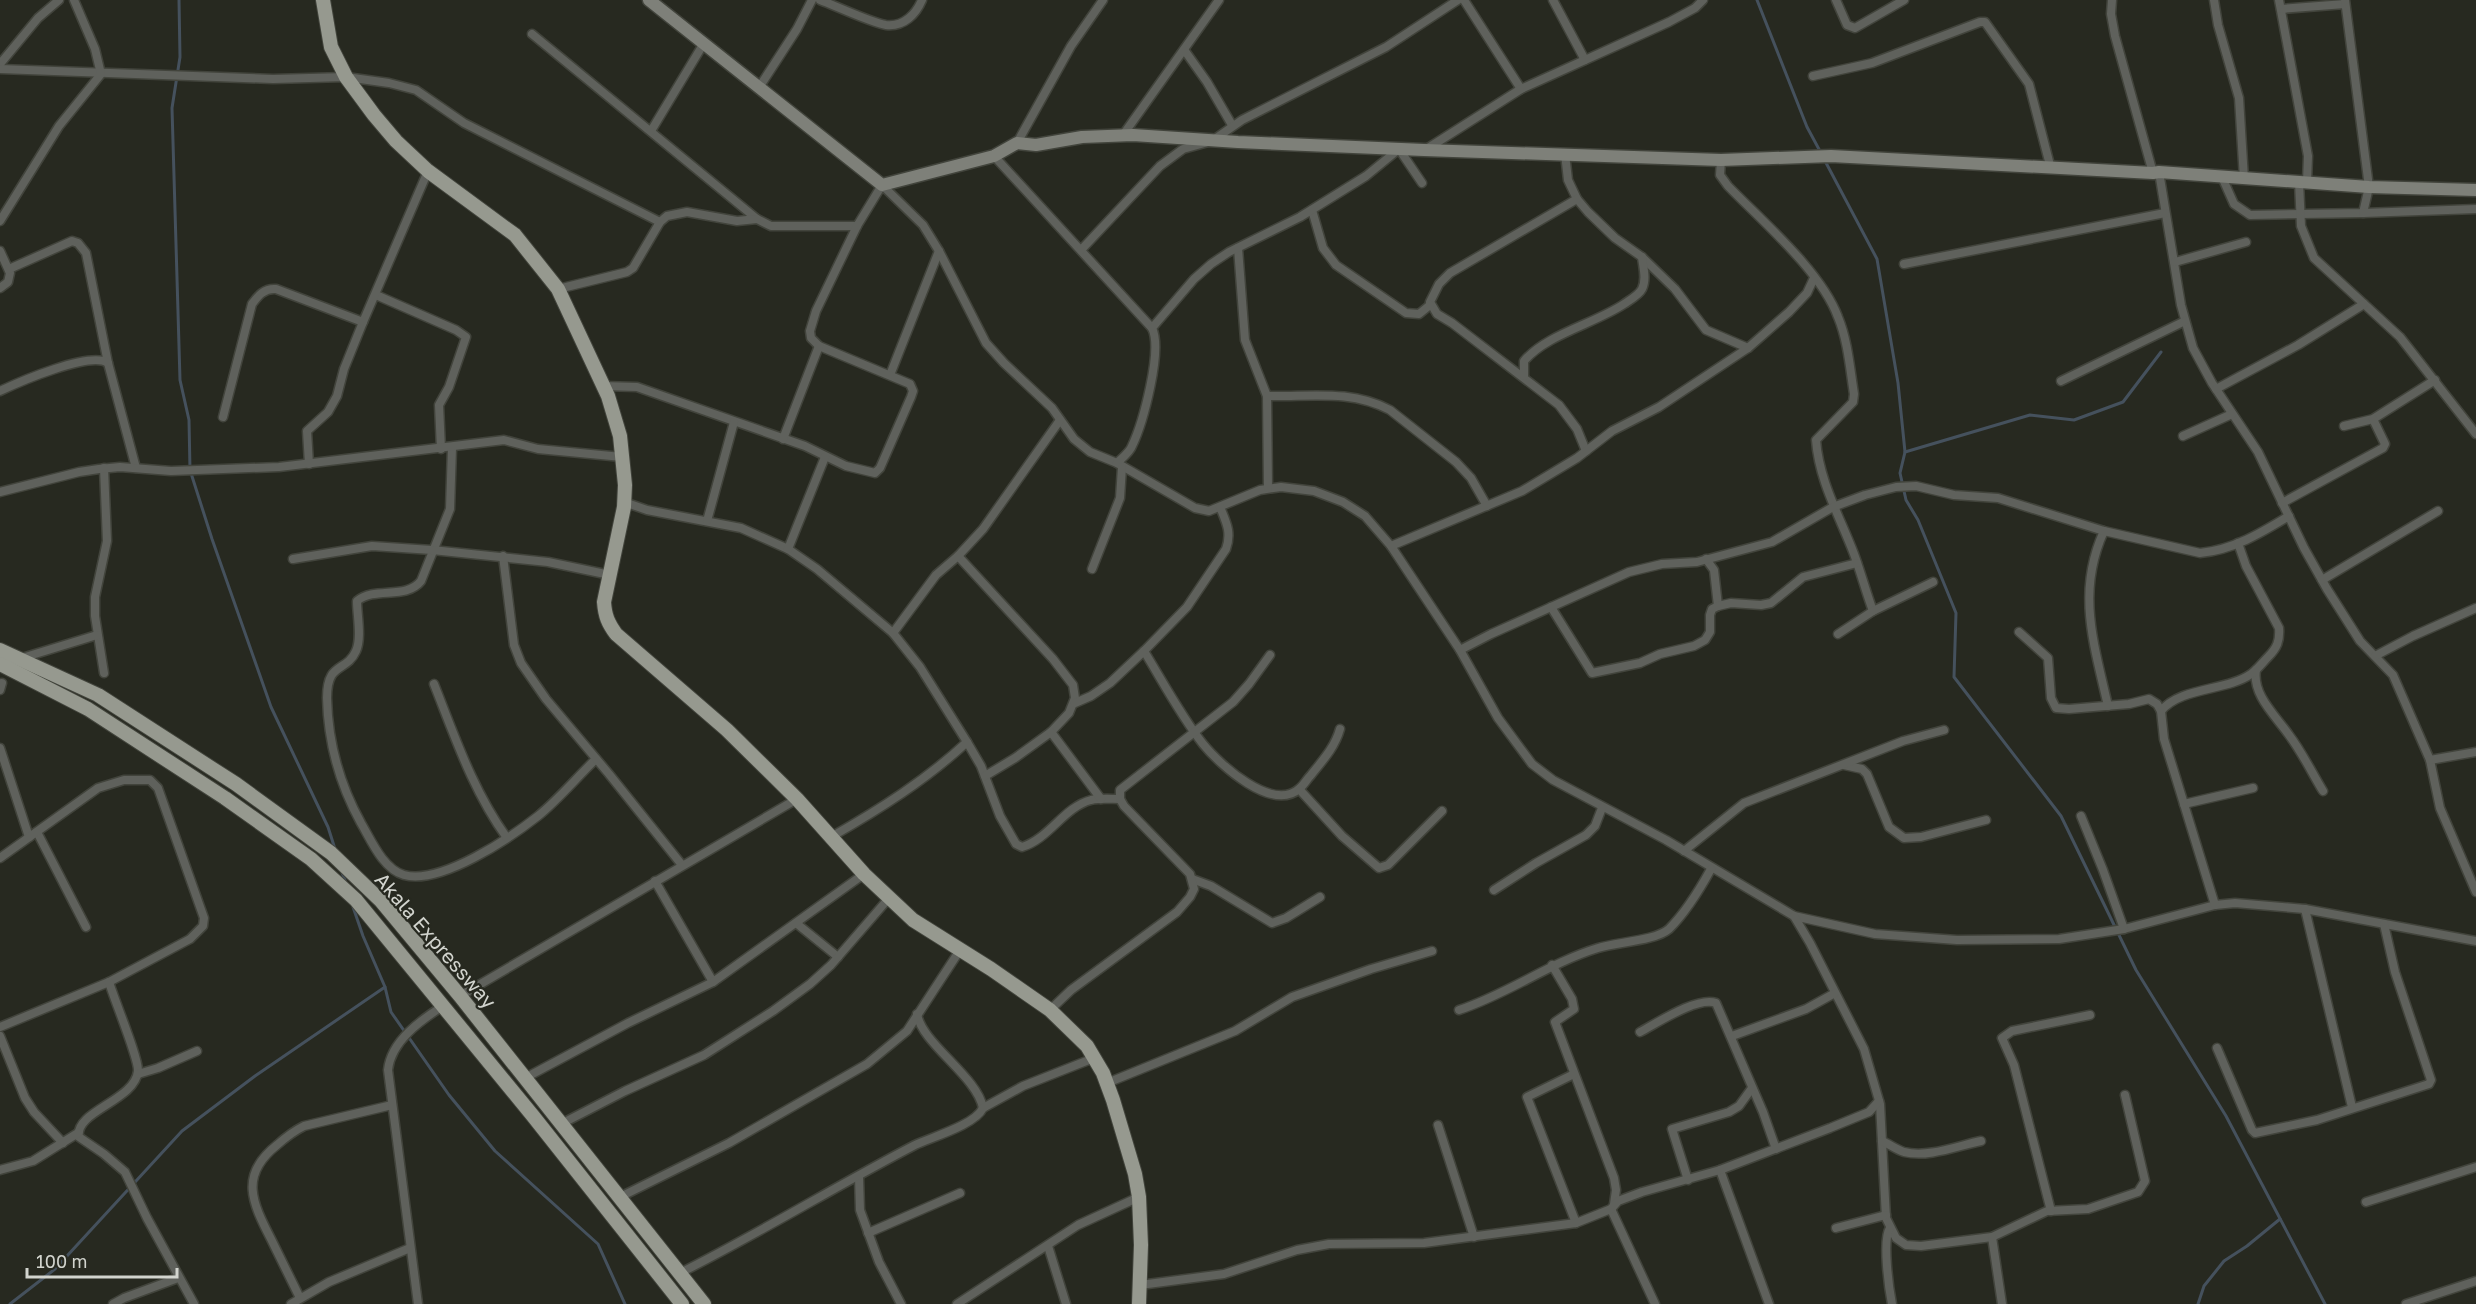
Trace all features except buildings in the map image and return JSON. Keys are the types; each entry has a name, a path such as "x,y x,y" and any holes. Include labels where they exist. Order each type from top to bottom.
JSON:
{"main road":[{"path":"323,0 331,47 346,77 396,141 428,171 515,235 558,289 603,386 620,436 622,457 624,502 604,602 605,615 616,634 727,730 797,799 864,874 913,920 1050,1010 1087,1046 1107,1083 1124,1133 1139,1197 1139,1304"},
{"name":"Akala Expressway","path":"0,650 22,658 98,695 236,784 331,853 381,901 460,996 704,1304"},
{"name":"Akala Expressway","path":"0,664 88,709 225,798 311,859 356,900 533,1116 682,1304"},
{"path":"368,912 381,901"},
{"path":"533,1116 547,1106"}],"street":[{"path":"0,64 38,18 59,0"},
{"path":"74,0 95,49 101,74"},
{"path":"649,0 882,185 923,225 939,251 986,343 1052,408 1074,440 1090,452 1119,465 1195,507 1209,511 1268,488 1314,491 1343,502 1365,516 1391,546 1460,650 1498,718 1532,764 1553,780 1684,851 1794,916 1875,934 1957,940 2059,939 2124,929 2215,905 2235,903 2306,909 2476,941"},
{"path":"760,86 797,29 812,0"},
{"path":"820,0 887,25 909,19 917,12 922,0"},
{"path":"603,386 636,387 783,439 863,471 874,474 878,471 913,390 909,384 819,346 811,338 812,321 856,226 882,185 994,156 1017,143 1071,46 1103,0"},
{"path":"1123,135 1185,51 1219,0"},
{"path":"1082,250 1160,166 1183,149 1212,141 1232,125 1386,47 1458,0"},
{"path":"1464,0 1521,89"},
{"path":"1553,0 1585,60"},
{"path":"1424,150 1521,89 1585,60 1703,0"},
{"path":"1836,0 1847,25 1855,28 1904,0"},
{"path":"2112,0 2111,14 2115,36 2156,172 2185,321 2193,348 2216,389 2258,452 2322,580 2360,641 2393,675 2430,760 2440,808 2476,892"},
{"path":"2214,0 2218,25 2239,98 2244,178"},
{"path":"2363,213 2369,187 2345,2 2280,4 2308,156 2303,182 2301,226 2314,258 2400,337 2476,434"},
{"path":"1813,76 1872,63 1985,22 2029,84 2051,169"},
{"path":"532,34 757,219 771,226 856,226"},
{"path":"651,131 704,43"},
{"path":"1185,51 1207,82 1232,125"},
{"path":"0,69 273,79 346,77 390,83 416,90 464,123 660,222"},
{"path":"0,221 59,126 101,74"},
{"path":"1017,143 1035,145 1082,137 1123,135 1399,149 1721,160 1846,158 2156,172 2369,187 2476,190"},
{"path":"1399,149 1422,183"},
{"path":"1152,328 1194,279 1211,264 1312,210 1366,176 1399,149"},
{"path":"1565,154 1566,172 1577,199 1616,238 1642,257 1675,289 1706,330 1748,348"},
{"path":"994,156 1082,250 1152,328 1156,336 1155,369 1132,448 1119,465 1120,498 1092,569"},
{"path":"1721,160 1720,175 1790,249 1814,278 1833,304 1842,329 1854,394 1852,405 1816,440 1833,507 1857,563 1873,611"},
{"path":"309,464 307,431 328,412 337,396 344,369 363,322 428,171"},
{"path":"2222,177 2234,204 2250,215 2476,209"},
{"path":"1312,210 1323,248 1336,265 1406,313 1419,314 1430,305 1431,297 1450,273 1577,199"},
{"path":"558,289 627,272 633,268 660,222 667,216 687,212 737,221 757,219"},
{"path":"1904,264 2165,213"},
{"path":"2175,262 2246,242"},
{"path":"9,269 65,243 78,243 89,259 108,363 136,468"},
{"path":"1238,248 1245,340 1266,396 1268,488"},
{"path":"0,251 9,269 8,282 0,288"},
{"path":"890,375 939,251"},
{"path":"1524,376 1524,361 1529,354 1609,314 1642,290 1645,279 1642,257"},
{"path":"1391,546 1522,491 1586,451 1612,431 1659,407 1748,348 1789,312 1807,292 1814,278"},
{"path":"223,417 252,304 261,293 270,288 276,289 363,322"},
{"path":"376,295 456,330 466,337 449,387 439,405 441,448"},
{"path":"2216,389 2298,345 2364,304"},
{"path":"1430,305 1437,314 1524,376 1559,405 1570,417 1586,451"},
{"path":"2061,381 2185,321"},
{"path":"783,439 819,346"},
{"path":"0,391 58,368 98,360 108,363"},
{"path":"2344,426 2373,419 2435,380"},
{"path":"1266,396 1343,395 1380,404 1456,462 1471,478 1487,506"},
{"path":"2183,436 2232,414"},
{"path":"2282,503 2383,448 2385,444 2373,419"},
{"path":"893,633 936,575 958,556 983,529 1053,434 1060,420"},
{"path":"706,521 734,422"},
{"path":"0,492 79,471 104,468 171,471 309,464 512,441 538,449 622,457"},
{"path":"452,448 450,509 421,581 417,586 369,595 357,601 358,646 354,654 334,670 328,679 328,725 336,765 352,806 374,847 390,866 403,875 435,873 468,860 507,838 540,814 597,759"},
{"path":"788,549 825,457"},
{"path":"104,468 107,541 95,597 104,673"},
{"path":"1460,650 1629,572 1662,564 1706,559 1772,542 1833,507 1864,495 1896,488 1916,486 1954,495 1998,498 2104,531 2200,553 2238,543 2257,535 2289,516"},
{"path":"624,502 647,510 741,528 788,549 817,569 893,633 920,667 967,742 985,776 1000,816 1016,844 1022,847 1042,836 1078,807 1092,800 1120,799"},
{"path":"985,776 1051,732 1075,703 1091,696 1110,683 1187,607 1226,549 1230,531 1220,507"},
{"path":"2322,580 2438,511"},
{"path":"2104,531 2093,555 2088,604 2108,706"},
{"path":"2161,707 2242,678 2256,669 2276,648 2280,639 2279,628 2246,566 2238,543"},
{"path":"293,559 372,546 503,556 548,562 610,575"},
{"path":"503,556 514,645 521,663 546,699 682,866"},
{"path":"958,556 1053,659 1073,686 1075,703"},
{"path":"1706,559 1714,570 1718,606"},
{"path":"1551,607 1592,673 1640,663 1660,654 1694,646 1706,640 1710,632 1712,609 1731,603 1761,605 1771,603 1803,577 1857,563"},
{"path":"1838,634 1873,611 1933,582"},
{"path":"2374,656 2476,608"},
{"path":"2019,632 2048,658 2051,698 2056,708 2129,704 2149,699 2161,707"},
{"path":"22,658 98,635"},
{"path":"1144,651 1194,732 1223,764 1257,789 1275,796 1299,789 1336,743 1340,729"},
{"path":"1050,1010 1071,990 1177,912 1190,897 1194,889 1192,879 1185,867 1134,817 1120,799 1120,790 1233,702 1270,655"},
{"path":"2256,669 2254,681 2272,715 2289,734 2324,791"},
{"path":"2242,678 2254,681"},
{"path":"434,684 475,785 489,812 507,838"},
{"path":"2161,707 2164,739 2215,905"},
{"path":"1684,851 1744,803 1903,741 1944,730"},
{"path":"1051,732 1101,799"},
{"path":"831,837 883,807 943,764 967,742"},
{"path":"0,748 33,834 86,927"},
{"path":"2430,760 2476,752"},
{"path":"1844,765 1862,770 1867,774 1889,827 1904,838 1920,837 1986,820"},
{"path":"0,858 98,788 124,780 144,778 150,780 158,788 204,918 203,926 190,939 109,982 0,1027"},
{"path":"2184,804 2253,788"},
{"path":"1299,789 1342,836 1379,868 1388,865 1442,811"},
{"path":"460,996 797,799"},
{"path":"1494,890 1586,835 1595,826 1602,808"},
{"path":"2081,816 2124,929"},
{"path":"1460,1010 1478,1004 1552,966 1596,948 1668,930 1712,869"},
{"path":"525,1078 628,1023 713,982 737,962 796,924 864,874"},
{"path":"1192,879 1211,886 1272,923 1286,918 1320,897"},
{"path":"655,881 713,982"},
{"path":"561,1124 718,1047 810,984 838,957 889,898"},
{"path":"2306,909 2352,1107"},
{"path":"1794,916 1863,1049 1881,1115 1886,1215 1896,1238 1903,1243 1921,1246 1992,1237 2051,1211 2088,1209 2138,1192 2145,1181 2125,1095"},
{"path":"796,924 838,957"},
{"path":"2217,1048 2255,1133 2317,1120 2429,1084 2431,1080 2395,972 2384,924"},
{"path":"620,1197 729,1143 867,1064 907,1031 960,950"},
{"path":"1107,1083 1235,1031 1292,998 1371,969 1432,951"},
{"path":"1552,966 1572,999 1574,1008 1572,1012 1555,1022 1614,1178 1616,1190 1613,1207 1654,1304"},
{"path":"0,1170 33,1161 63,1143 78,1133 82,1124 133,1086 138,1074 137,1060 109,982"},
{"path":"1732,1036 1806,1009 1835,993"},
{"path":"1640,1032 1692,1005 1709,1000 1716,1003 1732,1036 1776,1149"},
{"path":"418,1304 392,1105 388,1070 389,1057 400,1041 443,1005"},
{"path":"916,1014 931,1039 974,1089 983,1108"},
{"path":"2051,1211 2014,1065 2002,1038 2012,1031 2090,1015"},
{"path":"0,1036 25,1098 34,1112 63,1143"},
{"path":"138,1074 197,1051"},
{"path":"680,1272 744,1241 798,1208 916,1145 969,1121 980,1114 983,1108 1023,1086 1094,1058"},
{"path":"1574,1074 1527,1097 1576,1223"},
{"path":"1688,1180 1672,1129 1729,1112 1739,1106 1752,1088"},
{"path":"1140,1285 1224,1274 1298,1250 1329,1244 1399,1245 1576,1223 1642,1192 1720,1170 1869,1112 1879,1101"},
{"path":"300,1298 257,1212 252,1190 253,1177 258,1163 293,1132 304,1126 392,1105"},
{"path":"1869,1112 1881,1115"},
{"path":"1438,1125 1474,1236"},
{"path":"78,1133 79,1137 125,1172 178,1278 194,1304"},
{"path":"1882,1141 1903,1152 1916,1153 1928,1153 1981,1142"},
{"path":"2366,1202 2476,1167"},
{"path":"1720,1170 1769,1304"},
{"path":"859,1177 860,1210 879,1262 901,1304"},
{"path":"868,1233 960,1193"},
{"path":"957,1304 1078,1225 1139,1197"},
{"path":"1836,1228 1886,1215"},
{"path":"1890,1228 1887,1236 1887,1270 1892,1304"},
{"path":"1992,1237 2002,1304"},
{"path":"1888,1249 1903,1243"},
{"path":"1048,1246 1066,1304"},
{"path":"291,1304 368,1264 410,1248"},
{"path":"113,1304 132,1294 178,1278"},
{"path":"2406,1304 2476,1281"}],"waterway":[{"path":"179,0 180,57 172,108 180,380 189,420 190,470 271,707 328,827 335,849"},
{"path":"1757,0 1807,127 1821,153"},
{"path":"1824,159 1877,259 1898,383 1905,452 1900,473 1906,500 1918,520 1956,613 1954,677 2061,816 2136,970 2226,1116 2325,1304"},
{"path":"1905,452 2030,415 2074,420 2123,402 2161,352"},
{"path":"341,870 346,883"},
{"path":"352,904 385,987 391,1012 449,1095 495,1151 598,1244 625,1304"},
{"path":"10,1304 55,1269 182,1131 255,1076 385,987"},
{"path":"2198,1304 2204,1286 2224,1261 2247,1246 2280,1219"}]}
